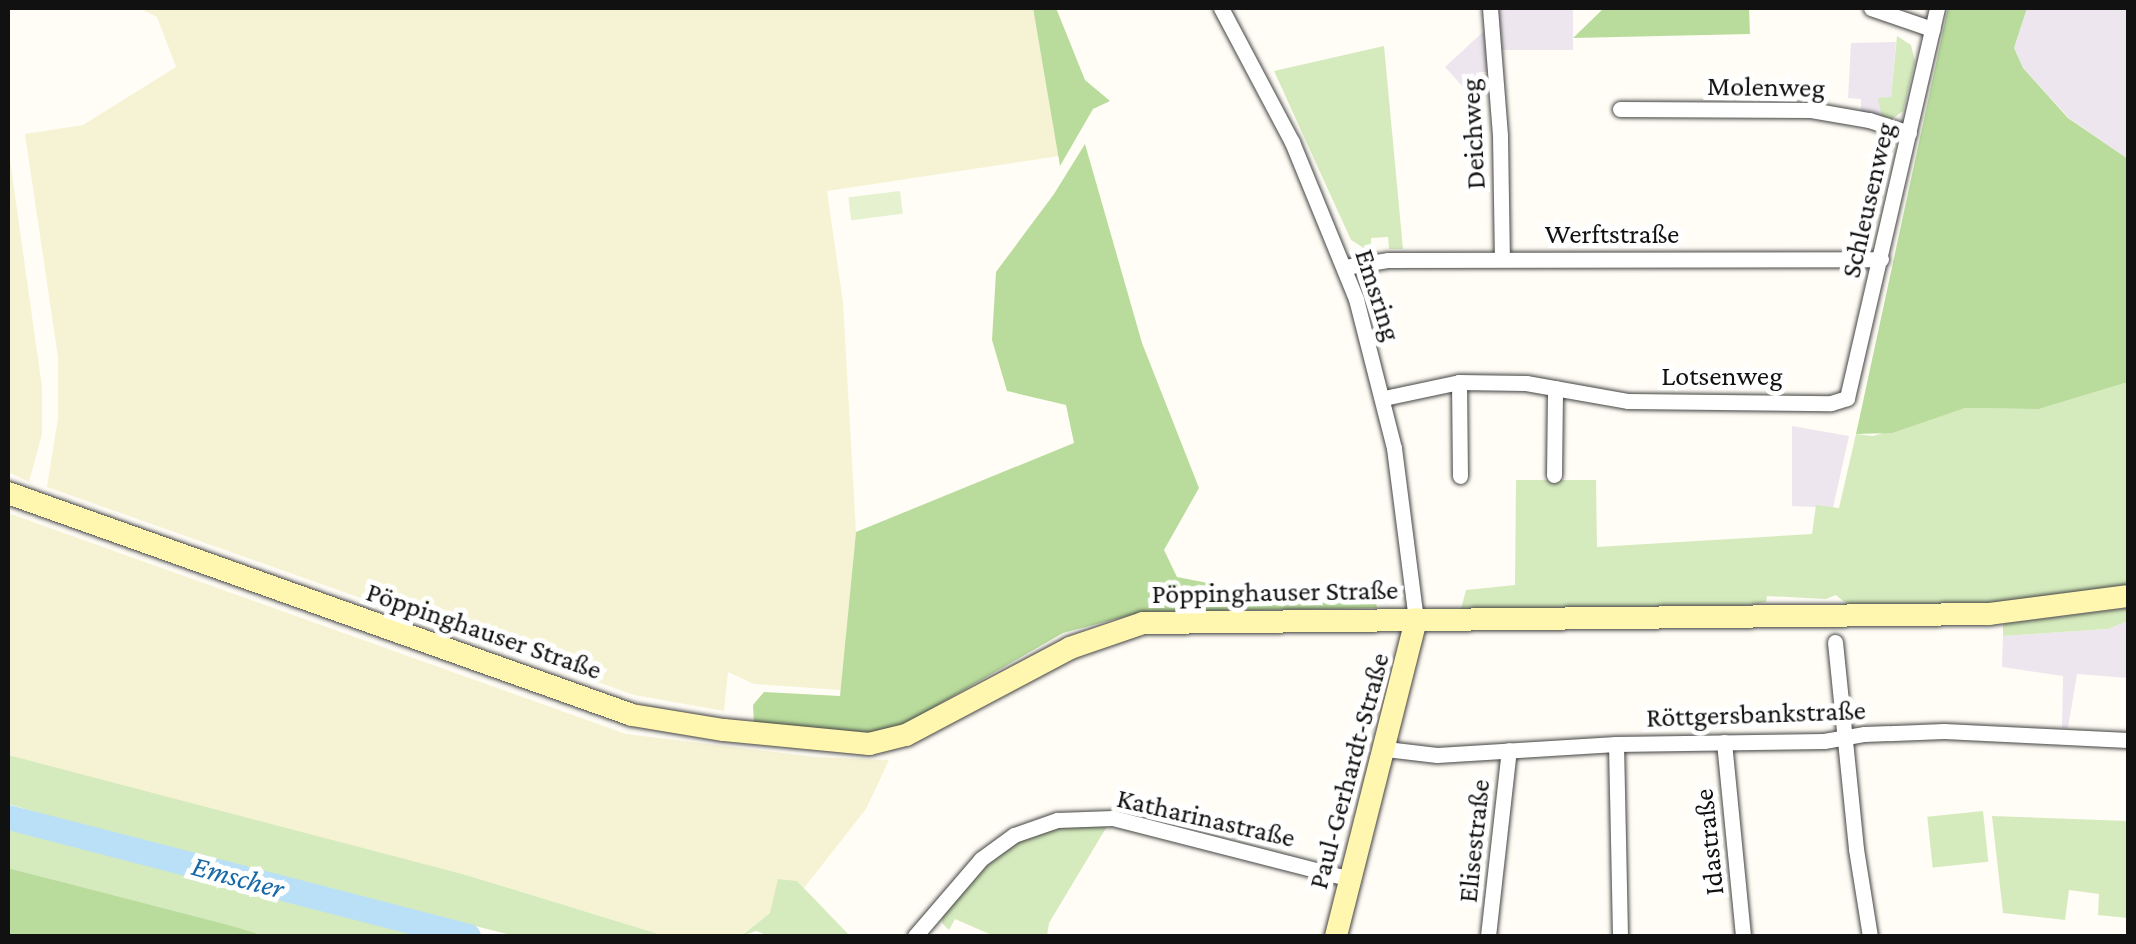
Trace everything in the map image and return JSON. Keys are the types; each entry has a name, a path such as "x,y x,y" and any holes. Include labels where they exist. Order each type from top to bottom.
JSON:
{"main road":[{"name":"Pöppinghauser Straße","path":"8,493 632,715 678,724 869,744 906,734 1070,648 1143,623 1989,614 2128,596"},
{"name":"Paul-Gerhardt-Straße","path":"1336,936 1416,620"}],"street":[{"name":"Emsring","path":"1222,8 1292,142 1345,267 1384,398 1404,508 1416,620"},
{"name":"Deichweg","path":"1490,8 1500,135 1502,260"},
{"path":"1871,8 1932,29"},
{"name":"Schleusenweg","path":"1842,400 1850,394 1937,8"},
{"name":"Molenweg","path":"1620,109 1811,110 1840,113 1909,133"},
{"name":"Werftstraße","path":"1345,267 1388,260 1881,259"},
{"path":"1459,382 1460,476"},
{"name":"Lotsenweg","path":"1384,398 1459,382 1526,382 1600,398 1842,400"},
{"path":"1554,475 1555,388"},
{"path":"1835,642 1842,739 1870,936"},
{"name":"Röttgersbankstraße","path":"1386,749 1437,755 1616,744 1842,739 1944,731 2128,740"},
{"name":"Idastraße","path":"1724,742 1743,936"},
{"path":"1616,744 1620,936"},
{"name":"Elisestraße","path":"1488,936 1509,750"},
{"name":"Katharinastraße","path":"915,936 981,859 1014,835 1057,820 1113,818 1352,879"}],"shaded area":[{"path":"139,8 1033,8 1059,156 827,191 843,302 856,532 841,690 754,684 728,672 724,711 634,695 47,487 58,418 58,357 25,134 83,125 176,67 157,17"},
{"path":"1499,8 1573,8 1573,50 1499,50"},
{"path":"2027,8 2128,8 2128,159 2069,118 2023,68 2014,48"},
{"path":"1484,31 1488,72 1479,72 1463,87 1445,67"},
{"path":"1896,42 1891,98 1879,98 1882,118 1861,111 1861,99 1848,98 1851,43"},
{"path":"8,146 42,387 42,434 29,482 8,472"},
{"path":"1792,426 1849,436 1833,508 1792,506"},
{"path":"8,513 626,734 816,757 889,760 866,809 804,888 797,881 770,913 740,936 665,936 466,875 65,773 8,755"},
{"path":"2128,621 2128,678 2077,674 2068,728 2062,728 2063,676 2002,667 2003,636 2108,629"}],"green space":[{"path":"1033,8 1056,8 1085,80 1110,101 1093,109 1060,166"},
{"path":"1604,8 1749,8 1750,34 1573,38"},
{"path":"1948,8 2027,8 2014,48 2023,68 2068,118 2128,159 2128,382 2039,409 1965,408 1892,433 1856,434"},
{"path":"1897,36 1911,45 1915,61 1903,111 1892,119 1882,118 1878,98 1891,97"},
{"path":"1384,46 1403,249 1389,249 1388,237 1371,238 1371,250 1367,250 1351,240 1274,71"},
{"path":"1085,144 1142,343 1199,488 1164,550 1177,577 1290,599 1374,592 1377,608 1142,612 1063,633 889,733 872,737 754,725 753,705 764,692 840,696 856,532 1074,443 1066,405 1007,391 992,340 996,272 1054,194"},
{"path":"900,191 903,214 851,220 848,197"},
{"path":"2128,382 2128,588 2006,604 1849,606 1836,595 1826,599 1767,596 1766,602 1738,607 1461,609 1466,590 1515,585 1516,480 1596,480 1597,547 1812,534 1816,505 1839,508 1856,434 1873,436 1965,408 2039,409"},
{"path":"2128,608 2128,621 2108,629 2003,636 2003,624"},
{"path":"8,755 466,875 665,936 515,936 111,834 8,804"},
{"path":"1983,811 1988,862 1933,868 1927,817"},
{"path":"1992,816 2128,821 2128,918 2098,915 2099,894 2069,890 2065,920 2003,913"},
{"path":"1109,823 1049,923 1047,936 994,936 955,919 949,930 942,923 942,913 985,863 1017,842 1060,826"},
{"path":"8,826 431,936 265,936 8,868"},
{"path":"8,868 228,925 265,936 8,936"},
{"path":"778,879 797,881 850,936 769,936 756,931 741,936 770,913"}],"waterway":[{"name":"Emscher","path":"8,817 468,936"}]}
